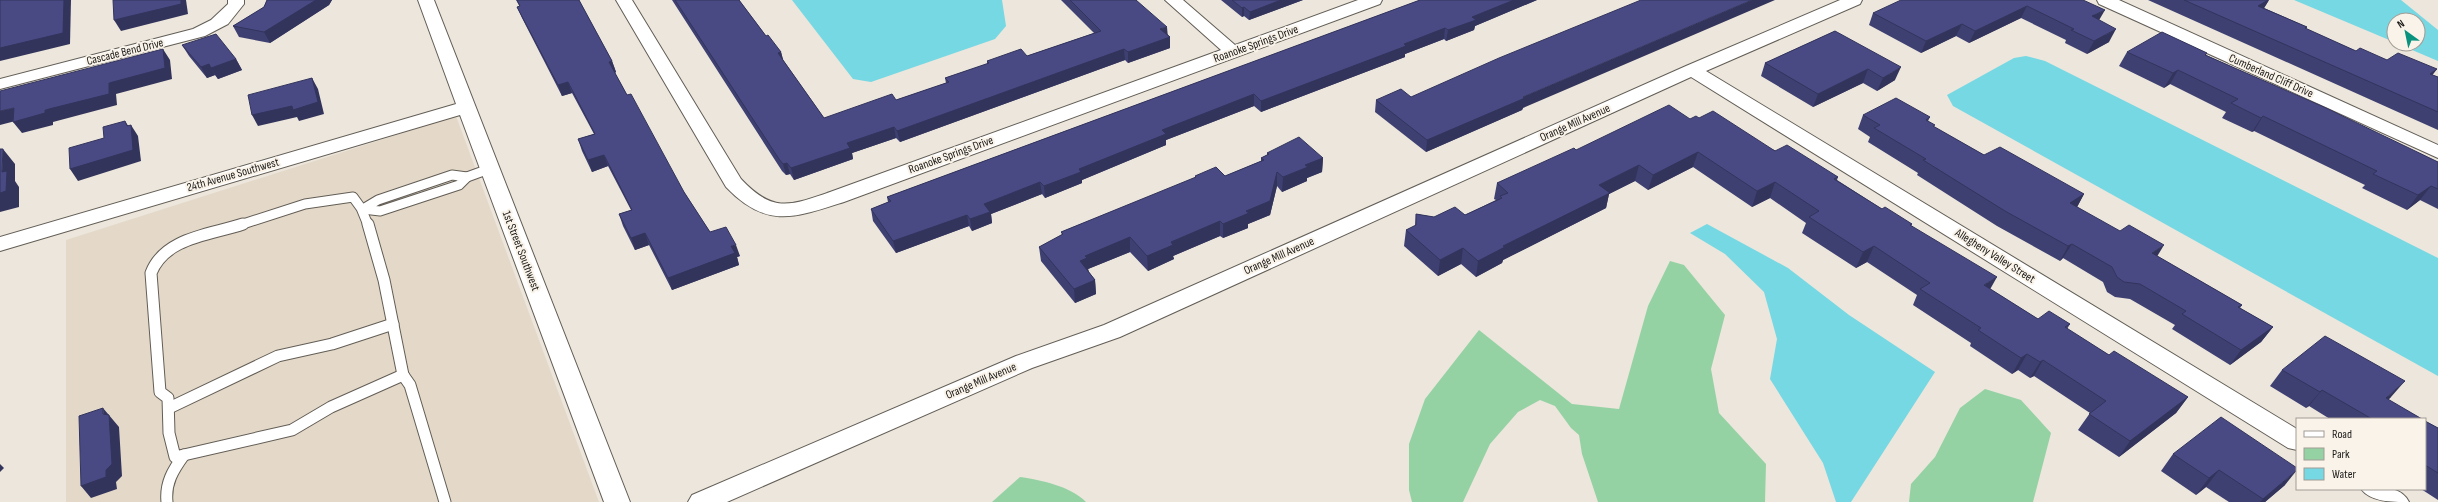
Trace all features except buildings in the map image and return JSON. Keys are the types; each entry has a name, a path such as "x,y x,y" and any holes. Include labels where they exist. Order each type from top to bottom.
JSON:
{"street":[{"name":"Cascade Bend Drive","path":"0,84 206,30 227,18 236,4 236,0"},
{"name":"1st Street Southwest","path":"426,0 617,502"},
{"name":"Roanoke Springs Drive","path":"624,0 732,183 752,202 771,210 800,208 837,197 1374,0"},
{"path":"1173,0 1233,52"},
{"name":"Orange Mill Avenue","path":"701,502 1024,362 1112,331 1692,70 1854,0"},
{"name":"Cumberland Cliff Drive","path":"2105,0 2438,152"},
{"name":"Allegheny Valley Street","path":"1692,70 2296,441"},
{"name":"24th Avenue Southwest","path":"0,244 466,107"},
{"path":"2376,490 2396,502"}],"lane":[{"path":"364,209 378,200 452,175 467,177 490,169"},
{"path":"403,375 331,407 292,430 175,457 169,433 168,398 160,392 157,368 151,273 156,261 170,248 191,241 307,205 342,197 353,197 364,209 382,271 403,375 410,385 445,502"},
{"path":"169,408 278,356 332,344 393,324"},
{"path":"167,502 165,488 169,475 184,455"}],"shaded area":[{"path":"456,116 599,502 66,502 66,240"}],"green space":[{"path":"1670,261 1684,265 1725,315 1711,369 1719,413 1766,464 1765,502 1598,502 1582,454 1579,435 1571,428 1555,406 1540,400 1518,412 1490,444 1463,502 1412,502 1409,490 1409,444 1425,399 1479,330 1572,404 1619,409 1648,306"},
{"path":"1985,389 2021,400 2051,433 2033,502 1909,502 1911,484 1935,457 1960,408"},
{"path":"1020,477 1046,482 1064,488 1079,496 1086,502 992,502"}],"water":[{"path":"792,0 1002,0 1006,26 995,39 871,82 853,79"},
{"path":"2294,0 2401,0 2416,12 2386,12 2386,39"},
{"path":"2426,20 2438,30 2438,61 2417,52 2426,52"},
{"path":"2026,56 2045,61 2438,258 2438,376 1953,106 1947,95 2014,58"},
{"path":"1707,224 1788,268 1849,315 1935,372 1851,502 1836,502 1823,463 1770,379 1777,339 1764,292 1725,254 1690,233"}]}
